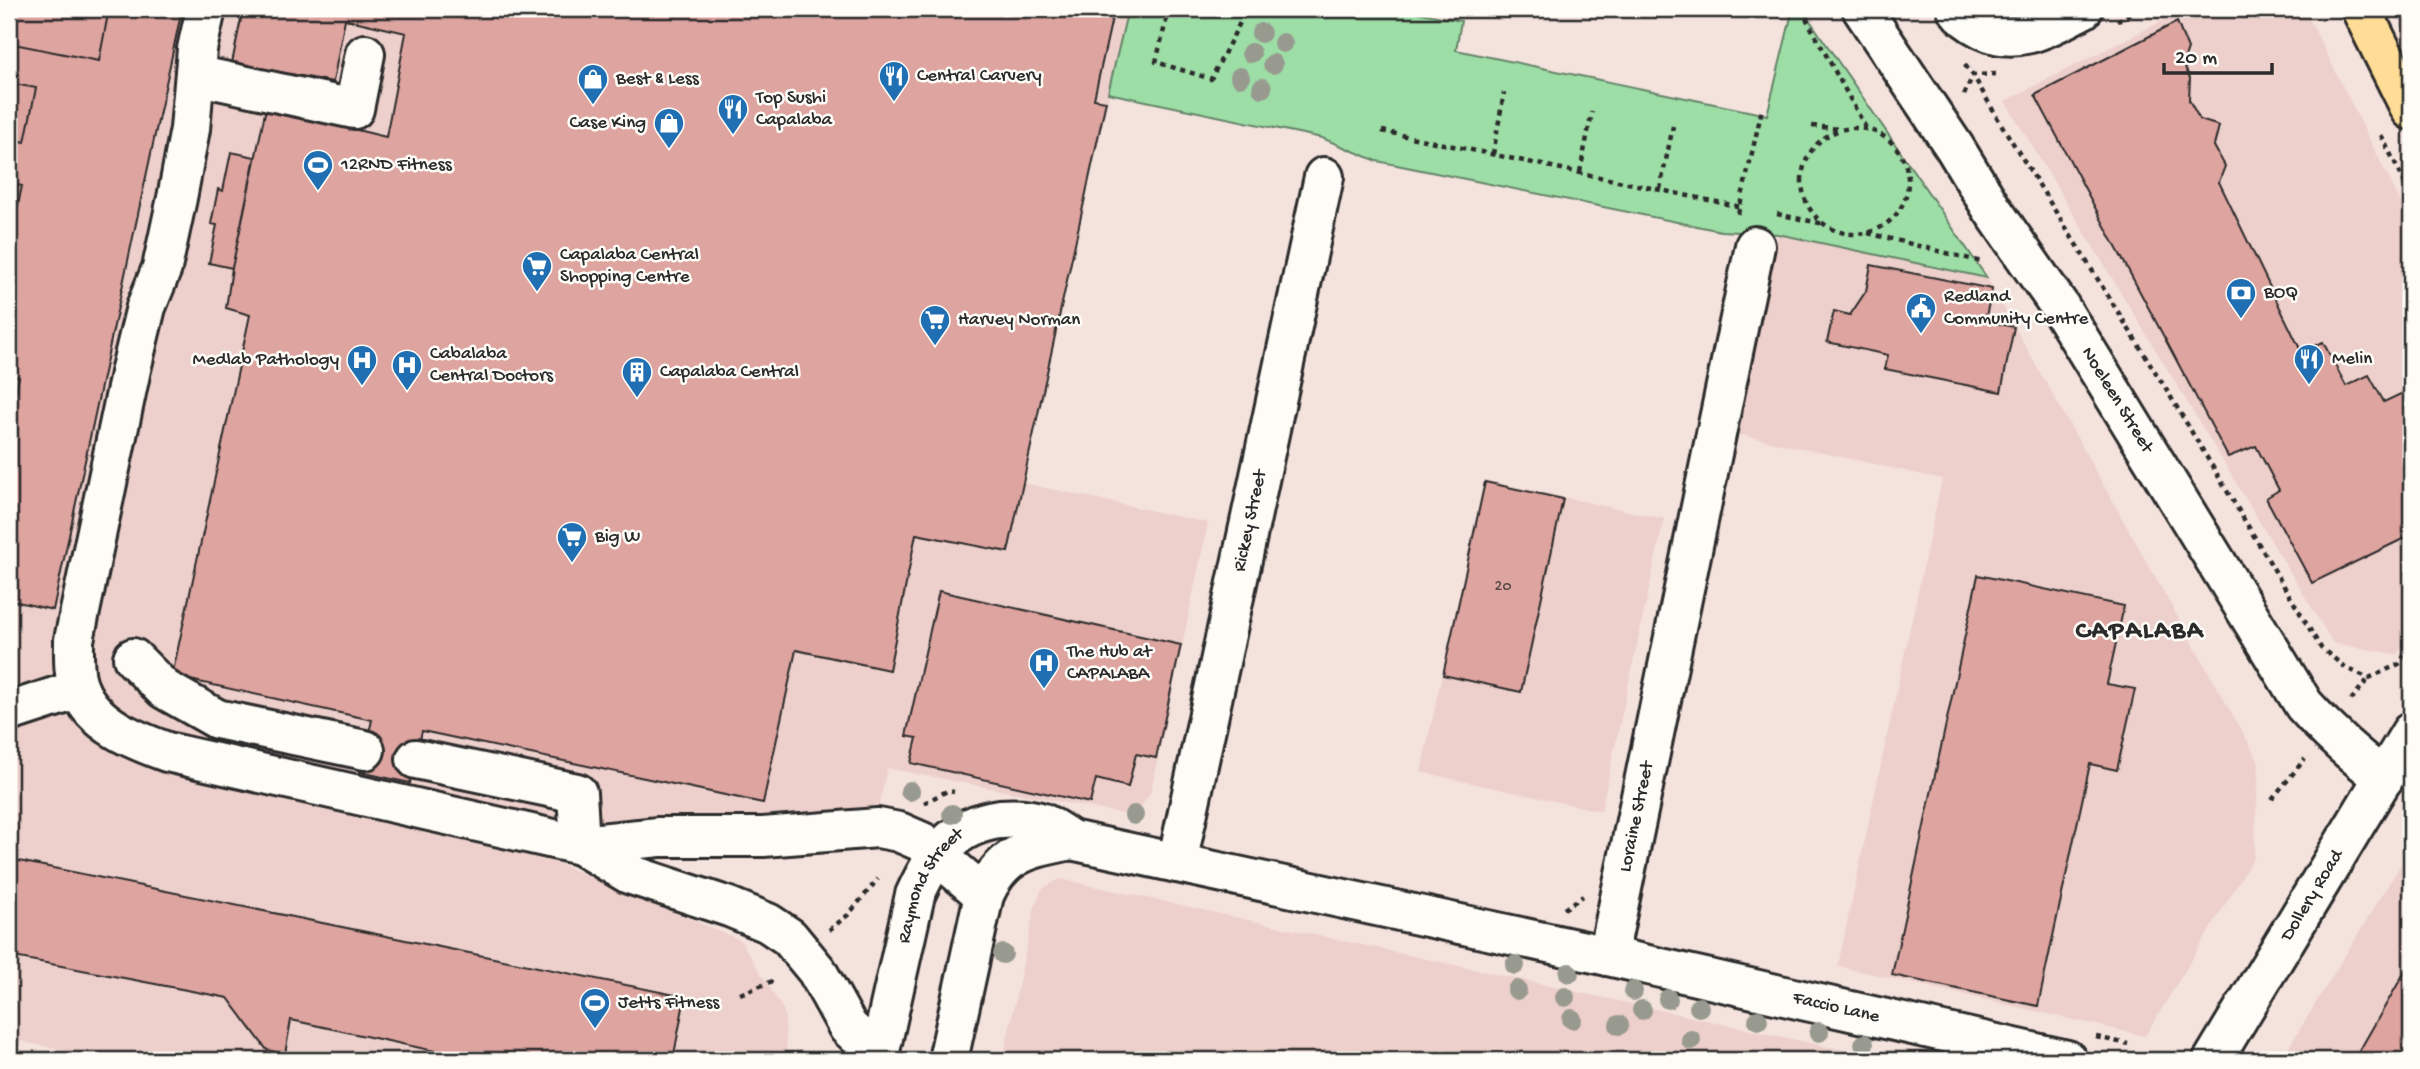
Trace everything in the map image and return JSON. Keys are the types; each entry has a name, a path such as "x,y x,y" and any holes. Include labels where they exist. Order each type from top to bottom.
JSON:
{"main road":[{"path":"2361,9 2411,110"}],"street":[{"path":"206,9 197,50 190,129 177,198 162,268 146,307 131,369 74,639 74,663 79,689 96,713 126,737 167,752 580,845 629,874 729,907 768,923 789,937 817,971 848,1027 879,1058"},
{"name":"Noeleen Street","path":"1862,9 2019,250 2058,304 2304,705 2336,739 2384,778"},
{"path":"1956,9 1972,23 1994,34 2015,36 2037,33 2083,9"},
{"path":"195,75 354,109 365,54"},
{"name":"Rickey Street","path":"1177,863 1324,177"},
{"name":"Loraine Street","path":"1611,942 1747,224"},
{"path":"133,658 163,689 217,719 365,750"},
{"path":"9,712 79,689"},
{"name":"Dollery Road","path":"2213,1060 2411,732"},
{"path":"318,787 327,742"},
{"path":"416,759 577,793 580,845"},
{"name":"Raymond Street","path":"879,1058 915,895 937,853 956,835 976,823 1015,818 1042,823 1071,840 1177,863"},
{"path":"580,845 659,837 763,838 878,828 900,832 922,842 984,895"},
{"name":"Raymond Street","path":"948,1060 984,895 992,876 1002,864 1019,853 1071,840"},
{"path":"1177,863 1611,942"},
{"name":"Faccio Lane","path":"1611,942 2080,1048"}],"path":[{"path":"1169,9 1156,62 1211,79 1246,11"},
{"path":"1801,9 1866,128"},
{"path":"1973,75 2159,377 2321,648 2346,668 2369,678 2399,664 2411,645"},
{"path":"1493,154 1504,93"},
{"path":"1747,224 1739,206 1762,109"},
{"path":"1580,173 1592,112"},
{"path":"1660,189 1673,126"},
{"path":"1812,126 1841,130 1866,128 1880,133 1900,152 1908,168 1909,184 1905,201 1896,215 1883,226 1867,233"},
{"path":"1841,130 1825,137 1812,148 1805,163 1802,180 1804,197 1812,212 1824,224 1837,231 1867,233 1989,264 2019,250"},
{"path":"1382,131 1739,206"},
{"path":"1739,206 1747,224"},
{"path":"1775,214 1824,224"},
{"path":"825,933 848,915 876,884 881,872"},
{"path":"1590,890 1559,914 1611,942"},
{"path":"740,994 779,979"},
{"path":"2080,1048 2128,1044"}],"shaded area":[{"name":"Capalaba Central Shopping Centre","path":"9,9 1128,9 1023,483 1208,523 1151,791 1141,807 1124,814 887,768 879,806 612,828 536,854 740,940 784,1011 787,1060 112,1060 9,1039"},
{"path":"2186,9 2304,9 2411,223 2411,632 2397,654 2333,643 2005,101"},
{"path":"1778,234 1987,278 2259,762 2254,857 2145,1036 1838,966 1942,479 1737,434"},
{"path":"1484,480 1664,519 1601,811 1421,772"},
{"path":"2411,848 2411,1060 2281,1060"},
{"path":"1060,879 1888,1060 1003,1060 1035,906 1042,889"}],"green space":[{"path":"1128,9 1402,9 1461,21 1456,50 1767,115 1793,9 1802,9 1987,278 1778,234 1721,231 1377,161 1322,138 1108,93"}],"building":[{"path":"9,9 182,9 53,610 9,600"},
{"path":"9,9 109,9 99,61 9,43"},
{"name":"Capalaba Central Shopping Centre","path":"243,9 1114,9 1094,99 1106,101 1008,552 916,534 889,670 796,650 763,803 422,731 410,783 360,772 372,720 172,676 250,315 226,308 266,108 386,137 406,33 345,19 333,82 232,63"},
{"path":"2177,22 2188,49 2183,64 2190,78 2189,100 2200,120 2219,126 2214,146 2225,166 2219,182 2301,351 2323,342 2346,386 2369,375 2384,402 2411,389 2411,535 2312,583 2266,498 2279,490 2256,446 2228,457 2035,95"},
{"path":"9,83 36,88 25,142 9,138"},
{"path":"231,152 255,157 232,268 209,263 217,225 211,224 218,189 223,191"},
{"path":"9,183 22,186 11,238 9,238"},
{"name":"Redland Community Centre","path":"1871,265 1992,289 1985,321 2014,327 2001,392 1885,369 1888,355 1827,342 1834,311 1850,315 1866,291"},
{"path":"9,374 19,377 9,428"},
{"path":"1485,482 1563,499 1521,692 1443,675"},
{"path":"1978,575 2124,606 2107,684 2135,689 2117,770 2090,764 2038,1006 1892,975"},
{"name":"The Hub at CAPALABA","path":"939,591 1181,645 1156,758 1136,754 1128,787 1096,779 1090,803 911,763 917,738 906,736"},
{"path":"9,859 685,997 673,1060 476,1060 291,1020 285,1054 267,1050 228,998 9,956"},
{"path":"2411,961 2411,1060 2357,1060 2357,1055"}],"place":[{"name":"Central Carvery","path":"894,103"},
{"name":"Best & Less","path":"593,106"},
{"name":"Top Sushi Capalaba","path":"733,136"},
{"name":"Case King","path":"669,150"},
{"name":"12RND Fitness","path":"318,192"},
{"name":"Capalaba Central Shopping Centre","path":"537,293"},
{"name":"BOQ","path":"2241,320"},
{"name":"Redland Community Centre","path":"1921,335"},
{"name":"Harvey Norman","path":"935,347"},
{"name":"Melin","path":"2309,386"},
{"name":"Medlab Pathology","path":"362,387"},
{"name":"Cabalaba Central Doctors","path":"407,392"},
{"name":"Capalaba Central","path":"637,399"},
{"name":"Big W","path":"572,564"},
{"name":"The Hub at CAPALABA","path":"1044,690"},
{"name":"Jetts Fitness","path":"595,1030"}],"district":[{"name":"CAPALABA","path":"2140,632"}]}
